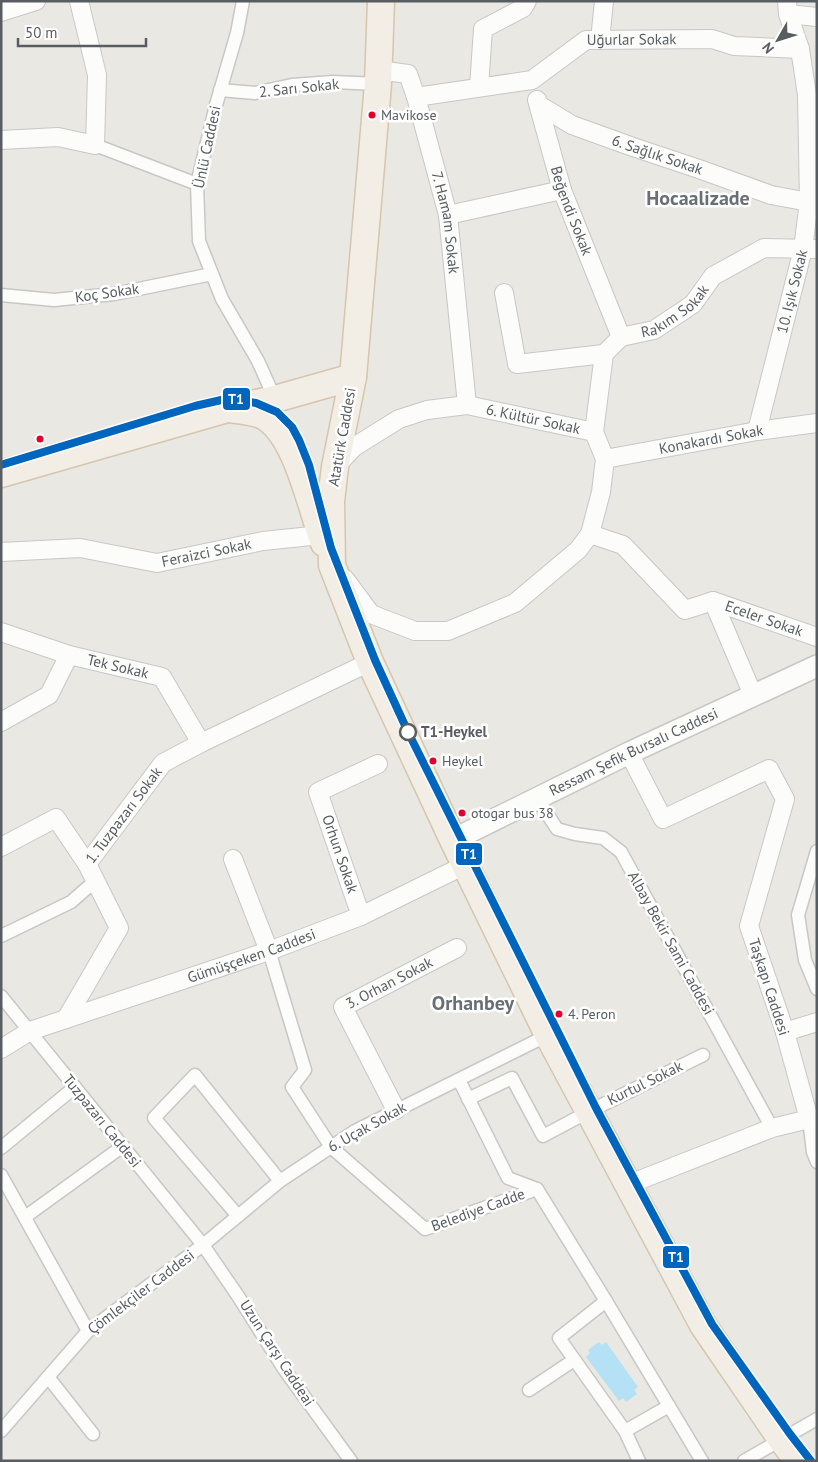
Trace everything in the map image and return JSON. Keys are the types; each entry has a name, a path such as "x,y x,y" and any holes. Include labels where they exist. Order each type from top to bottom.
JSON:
{"main road":[{"name":"Atatürk Caddesi","path":"381,1 378,77 353,377 335,467 331,501 332,565 370,662 453,840 548,1036 703,1325 798,1461"},
{"name":"Atatürk Caddesi","path":"1,474 227,410 275,399 353,377"},
{"path":"227,410 261,415 276,426 283,435 299,468 332,565"}],"street":[{"path":"1,12 36,1"},
{"path":"79,1 97,75 95,145"},
{"name":"Ünlü Caddesi","path":"243,1 197,184 199,241 222,299 258,361 275,399"},
{"path":"479,87 483,29 523,8 527,1"},
{"path":"600,40 604,1"},
{"path":"787,8 817,17"},
{"name":"10. Işık Sokak","path":"757,431 810,249 807,95 800,48 787,8"},
{"name":"Uğurlar Sokak","path":"416,97 532,80 586,40 712,40 734,46 800,48"},
{"name":"7. Hamam Sokak","path":"378,77 408,74 416,97 448,215 467,405"},
{"name":"2. Sarı Sokak","path":"220,90 255,93 292,85 378,77"},
{"name":"Beğendi Sokak","path":"532,80 562,190 621,337"},
{"name":"6. Sağlık Sokak","path":"539,105 572,125 633,147 699,169 770,196 809,202"},
{"path":"1,140 58,137 95,145 197,184"},
{"path":"448,215 562,190"},
{"name":"Rakım Sokak","path":"604,354 621,337 654,330 692,304 713,276 764,248 810,249"},
{"name":"Koç Sokak","path":"1,295 54,300 114,294 212,274"},
{"path":"504,293 517,364 604,354 594,432"},
{"name":"6. Kültür Sokak","path":"332,565 371,614 415,631 448,631 515,603 578,550 590,534 601,492 605,459 594,432 467,405 427,410 399,419 354,447 335,467"},
{"name":"Konakardı Sokak","path":"605,459 757,431 817,423"},
{"name":"Eceler Sokak","path":"590,534 622,545 685,610 714,601 817,637"},
{"name":"Feraizci Sokak","path":"1,552 80,548 157,563 263,541 321,536"},
{"path":"714,601 753,695"},
{"name":"Tek Sokak","path":"1,632 69,655 162,677 201,743"},
{"path":"1,722 49,694 69,655"},
{"name":"1. Tuzpazarı Sokak","path":"66,1019 119,928 87,864 163,763 370,662"},
{"name":"Ressam Şefik Bursalı Caddesi","path":"453,840 629,753 816,668"},
{"name":"Taşkapı Caddesi","path":"629,753 663,819 769,769 785,799 749,926 785,1032 808,1120"},
{"name":"Orhun Sokak","path":"361,916 318,792 378,764"},
{"name":"Albay Bekir Sami Caddesi","path":"537,798 557,829 602,838 621,852 772,1128"},
{"path":"1,847 56,818 87,864"},
{"path":"817,850 798,915 805,960 817,989"},
{"path":"233,859 269,951 305,1070 292,1086 331,1147"},
{"name":"Gümüşçeken Caddesi","path":"1,1049 30,1031 269,951 361,916 465,865"},
{"path":"1,936 71,902 95,880"},
{"name":"3. Orhan Sokak","path":"396,1110 343,1007 457,948"},
{"name":"Tuzpazarı Caddesi","path":"1,996 203,1245"},
{"path":"785,1032 817,1022"},
{"name":"6. Uçak Sokak","path":"203,1245 280,1181 354,1131 548,1036"},
{"name":"Kurtul Sokak","path":"468,1099 512,1078 542,1136 703,1055"},
{"path":"238,1216 154,1118 195,1076 280,1181"},
{"path":"459,1080 508,1178 536,1188 702,1461"},
{"path":"1,1148 75,1087"},
{"path":"627,1185 772,1128 808,1120 813,1152 817,1162"},
{"path":"25,1217 123,1146"},
{"name":"Belediye Cadde","path":"331,1147 425,1229 536,1188"},
{"path":"1,1174 88,1330"},
{"name":"Çömlekçiler Caddesi","path":"1,1431 88,1330 203,1245"},
{"name":"Uzun Çarşı Caddeai","path":"203,1245 284,1369 351,1461"},
{"path":"606,1301 559,1338 625,1431 639,1461"},
{"path":"529,1390 574,1360"},
{"path":"48,1377 92,1434"},
{"path":"625,1431 669,1406"},
{"path":"744,1461 817,1419"}],"water":[{"path":"599,1342 602,1345 606,1342 638,1387 634,1390 637,1394 626,1402 623,1398 619,1401 586,1357 590,1353 588,1350"}],"transit line":[{"name":"T1","path":"1,465 195,406 230,398 256,403 277,412 292,427 309,465 331,548 375,660 408,732 596,1108 712,1324 811,1461"}],"place":[{"name":"Mavikose","path":"372,115"},
{"name":"T1-Heykel","path":"408,732"},
{"name":"Heykel","path":"433,761"},
{"name":"otogar bus 38","path":"462,813"},
{"name":"4. Peron","path":"559,1014"}],"district":[{"name":"Hocaalizade","path":"698,198"},
{"name":"Orhanbey","path":"473,1003"}]}
